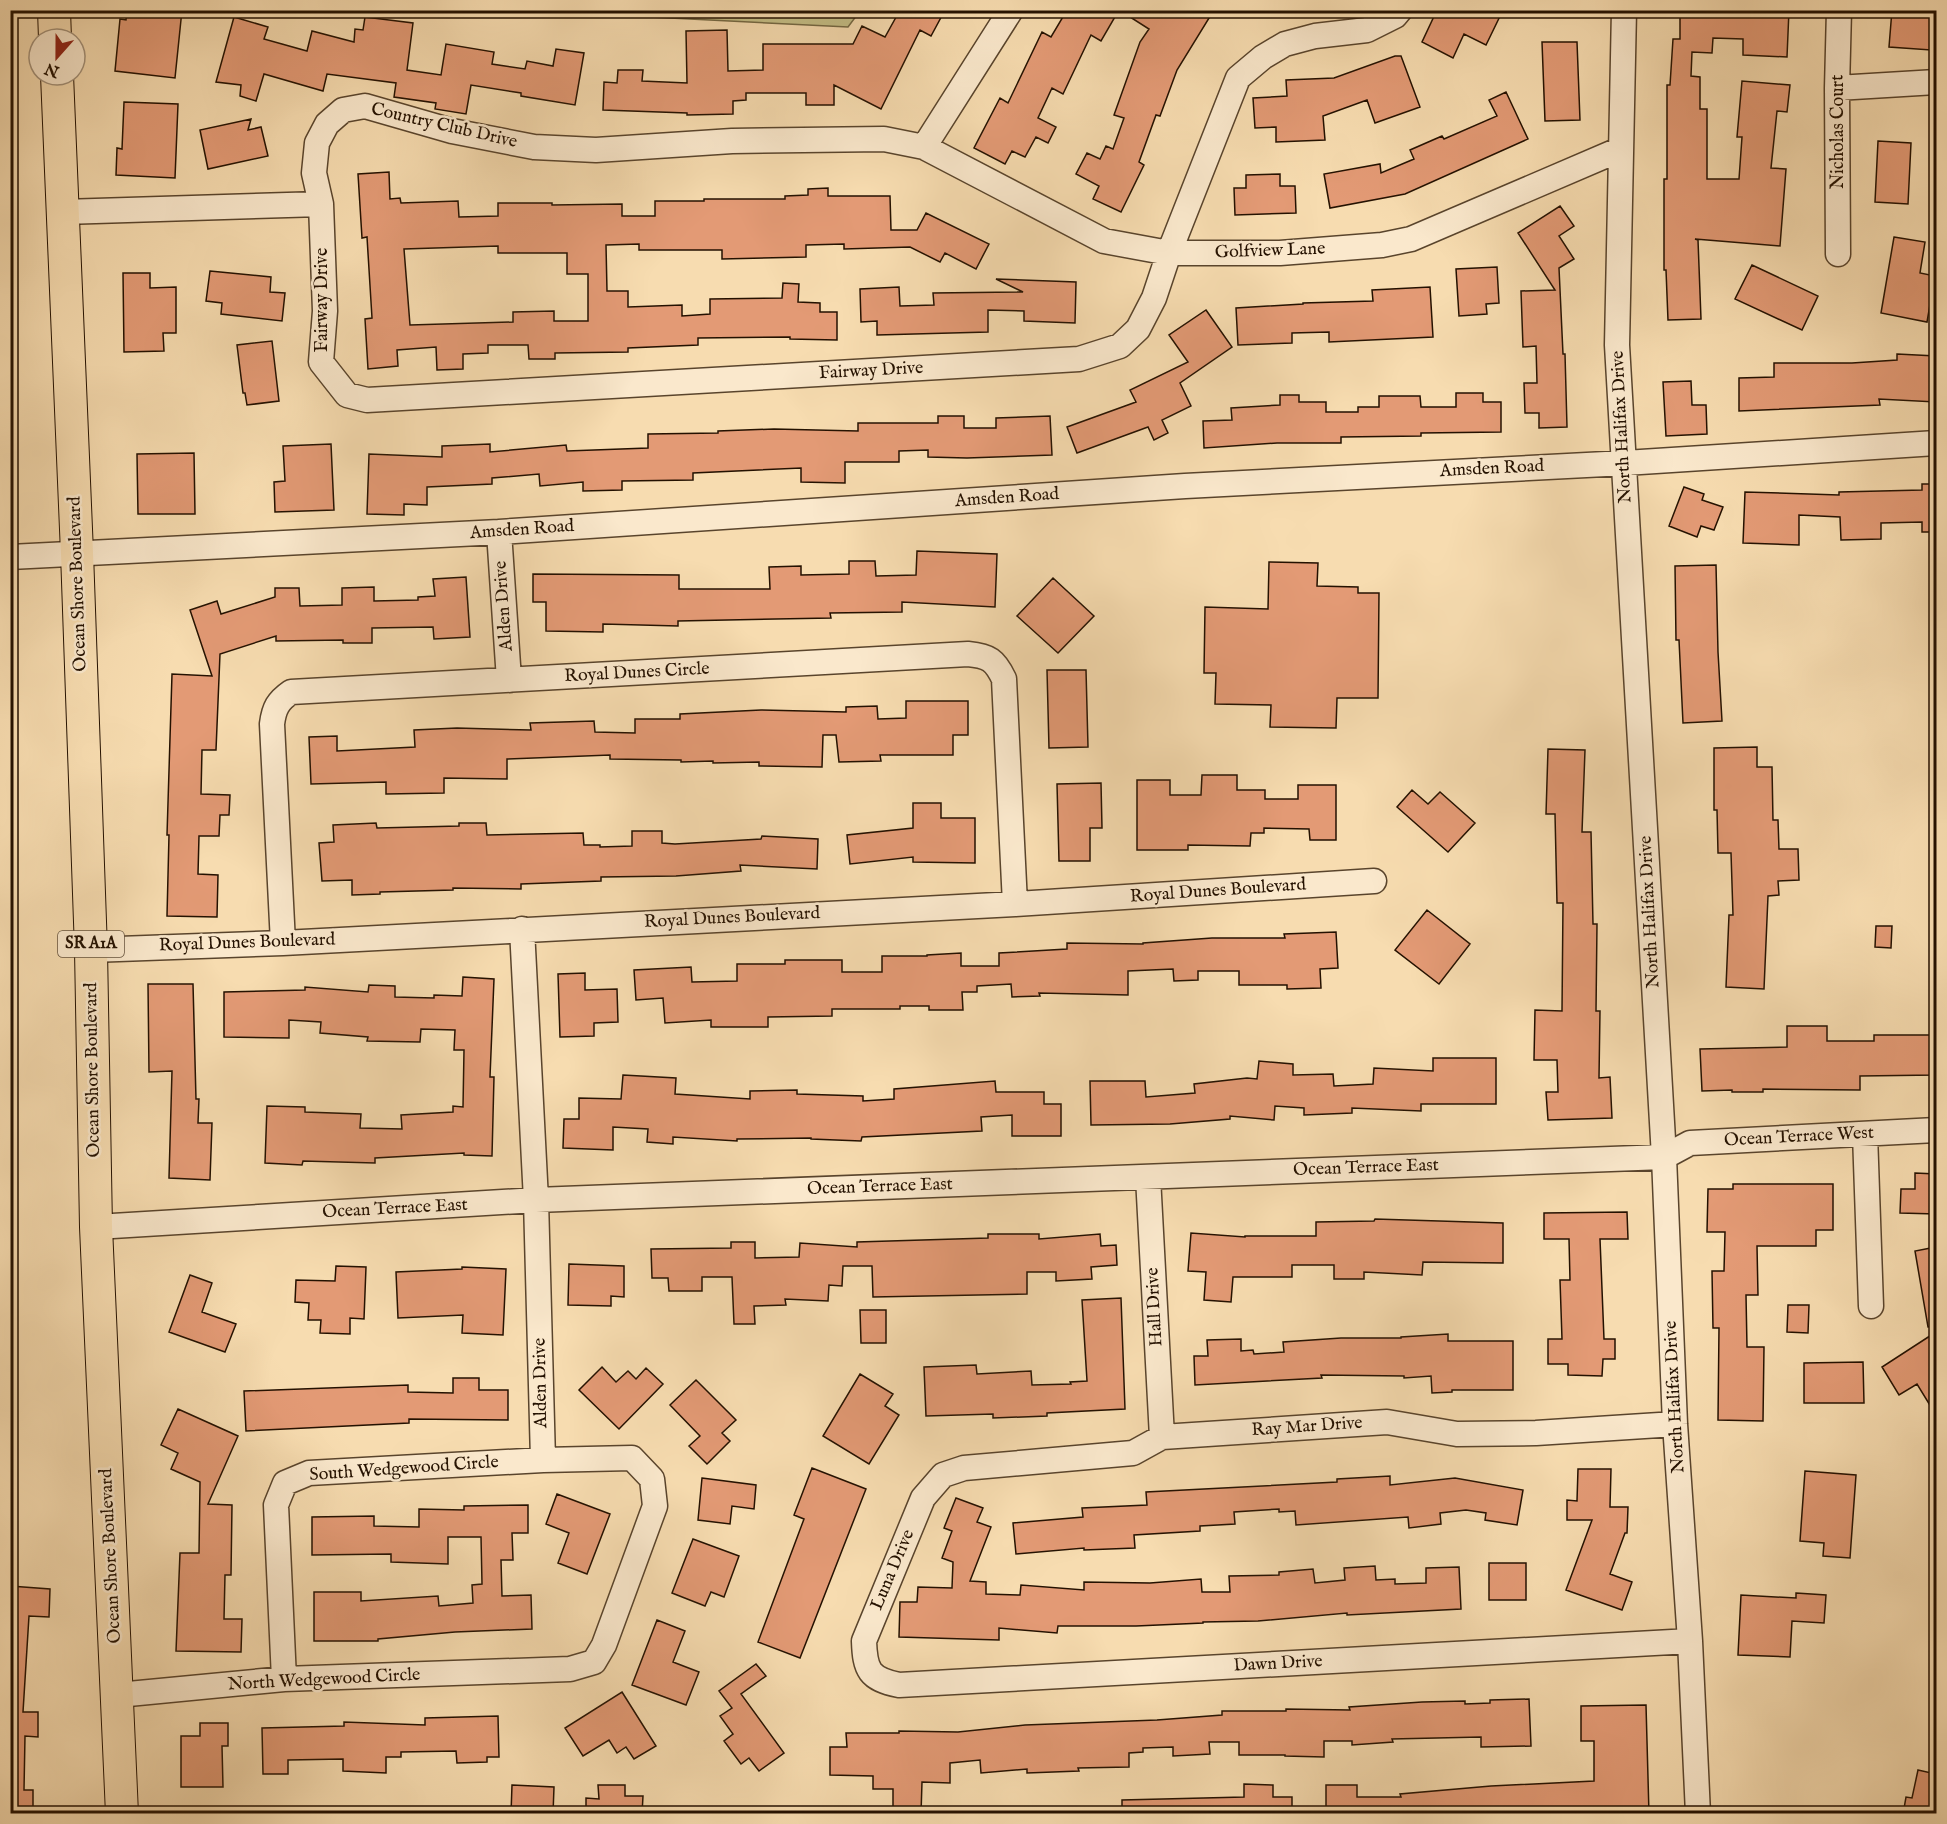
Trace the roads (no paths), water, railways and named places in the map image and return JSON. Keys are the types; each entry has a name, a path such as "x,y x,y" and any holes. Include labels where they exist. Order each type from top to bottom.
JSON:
{"main road":[{"path":"54,10 55,27"},
{"name":"Ocean Shore Boulevard","path":"58,87 91,950 96,1227 123,1814"}],"street":[{"path":"924,147 1011,10"},
{"name":"Fairway Drive","path":"321,204 325,311 321,362 347,395 367,400 1079,359 1120,346 1138,329 1154,298 1169,253 1238,78 1263,57 1285,44 1315,36 1367,30 1395,16 1400,10"},
{"name":"North Halifax Drive","path":"1624,10 1617,345 1664,1157 1676,1425 1698,1814"},
{"name":"Nicholas Court","path":"1838,254 1839,10"},
{"path":"1837,88 1936,82"},
{"name":"Country Club Drive","path":"321,204 314,173 317,143 327,124 343,110 365,106 452,131 534,147 596,150 732,141 884,139 924,147"},
{"name":"Golfview Lane","path":"924,147 1104,241 1169,253 1280,253 1382,245 1411,239 1621,149"},
{"path":"63,212 321,204"},
{"name":"Amsden Road","path":"10,557 499,532 1185,486 1625,463 1936,443"},
{"name":"Alden Drive","path":"499,532 509,680"},
{"name":"Royal Dunes Circle","path":"283,943 272,724 273,711 279,700 291,692 968,654 985,656 998,666 1004,679 1015,904"},
{"name":"Royal Dunes Boulevard","path":"91,950 283,943 1015,904 1374,881"},
{"name":"Alden Drive","path":"522,929 536,1200 543,1460"},
{"name":"Ocean Terrace West","path":"1664,1157 1690,1143 1936,1130"},
{"path":"1865,1134 1871,1306"},
{"name":"Ocean Terrace East","path":"96,1227 536,1200 1664,1157"},
{"name":"Hall Drive","path":"1148,1177 1162,1437"},
{"name":"Ray Mar Drive","path":"943,1475 964,1468 1133,1453 1162,1437 1387,1422 1457,1434 1536,1433 1676,1425"},
{"name":"North Wedgewood Circle","path":"118,1695 284,1679 531,1672 570,1669 594,1662 604,1645 655,1506 652,1479 632,1458 543,1460"},
{"name":"South Wedgewood Circle","path":"284,1679 276,1505 285,1483 309,1473 543,1460"},
{"name":"Luna Drive","path":"870,1671 864,1663 864,1641 923,1498 943,1475"},
{"name":"Dawn Drive","path":"870,1671 882,1682 899,1684 1690,1641"}]}
